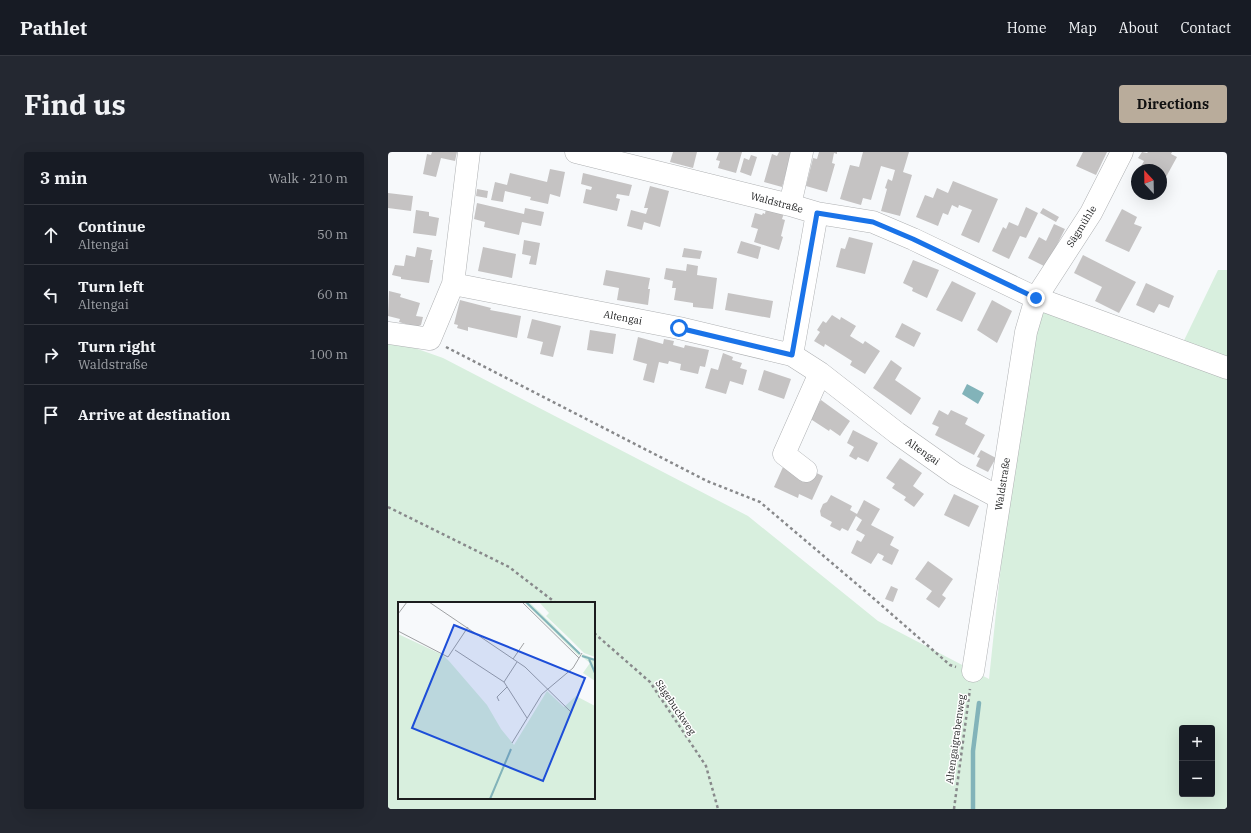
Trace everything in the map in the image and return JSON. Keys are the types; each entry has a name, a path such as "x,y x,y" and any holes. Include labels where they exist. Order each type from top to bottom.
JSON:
{"street":[{"path":"388,333 430,339 452,284 469,152"},
{"name":"Waldstraße","path":"576,152 817,213 873,222 913,239 1036,298 1227,368"},
{"path":"790,205 802,152"},
{"name":"Sägmühle","path":"1036,298 1091,213 1122,152"},
{"path":"792,355 817,213"},
{"name":"Altengai","path":"452,284 679,328 792,355 820,373 897,433 955,474 1000,498"},
{"name":"Waldstraße","path":"973,671 1026,332 1036,298"},
{"path":"806,471 784,454 820,373"}],"path":[{"path":"430,339 707,481 760,502 872,596 950,665 973,671"},
{"path":"388,507 509,567 555,602"},
{"name":"Sägebuckweg","path":"595,634 650,682 706,766 718,809"},
{"name":"Altengaigrabenweg","path":"954,809 973,671"}],"green space":[{"path":"1218,270 1227,270 1227,809 388,809 388,340 395,341 443,358 748,516 878,621 989,679 1008,499 1029,342 1045,306 1176,357"}],"water":[{"path":"967,384 984,393 978,404 962,394"}],"building":[{"path":"432,152 457,152 455,161 441,158 436,177 423,174 427,154 431,155"},
{"path":"673,152 697,152 693,168 670,162"},
{"path":"719,152 742,152 736,173 718,168 720,161 716,160"},
{"path":"779,152 792,152 782,187 764,182 772,154 777,156"},
{"path":"819,152 837,152 837,154 834,153 832,163 835,164 827,192 806,186 813,158 817,159"},
{"path":"863,152 909,152 903,172 912,175 900,216 881,211 888,179 892,181 895,170 881,166 871,200 863,198 861,205 840,199 850,165 859,167"},
{"path":"1083,152 1107,152 1096,175 1076,166"},
{"path":"1142,152 1172,152 1171,154 1177,157 1167,175 1167,164 1142,164 1144,161 1138,158"},
{"path":"751,155 757,157 751,176 740,172 744,158 749,160"},
{"path":"550,169 565,172 560,197 550,194 548,204 530,200 531,197 505,191 503,202 491,200 495,182 507,185 510,173 547,182"},
{"path":"583,173 632,185 629,196 617,194 616,198 620,199 617,211 583,203 586,189 591,190 592,187 581,184"},
{"path":"953,181 998,199 979,243 961,235 972,210 959,205 958,208 952,205 948,215 943,213 938,226 916,217 925,195 933,198 937,188 948,193"},
{"path":"650,186 669,191 660,227 644,222 642,230 627,226 631,210 646,214 648,208 644,208"},
{"path":"477,189 488,191 487,198 476,196"},
{"path":"388,193 413,196 411,211 388,208"},
{"path":"477,203 524,214 525,208 544,212 541,226 522,222 519,235 484,227 485,222 474,219"},
{"path":"1026,207 1038,213 1026,238 1020,236 1009,259 992,251 1003,227 1006,229 1009,222 1018,226"},
{"path":"766,208 784,213 782,219 785,220 781,236 783,237 779,250 754,242 758,229 751,227 755,213 762,215 763,213 765,214"},
{"path":"1043,208 1059,217 1056,222 1040,213"},
{"path":"1122,209 1137,217 1134,224 1142,227 1129,252 1105,241"},
{"path":"416,210 429,212 429,216 439,218 436,236 413,233"},
{"path":"1054,224 1065,229 1046,267 1028,258 1039,237 1046,241"},
{"path":"849,237 873,243 865,274 836,267 841,248 845,249"},
{"path":"524,240 540,243 536,265 529,264 531,256 522,254"},
{"path":"741,241 761,247 758,259 737,253"},
{"path":"417,247 432,250 430,260 433,260 429,283 401,279 401,277 392,275 395,265 404,266 406,255 415,257"},
{"path":"483,247 516,254 512,278 478,271"},
{"path":"684,248 702,251 700,259 682,257"},
{"path":"1083,255 1136,282 1119,313 1095,301 1102,287 1074,273"},
{"path":"913,260 939,270 927,298 912,291 913,288 903,283"},
{"path":"687,264 698,266 697,275 717,278 713,309 693,307 693,303 674,300 676,288 672,288 673,281 664,279 666,268 686,271"},
{"path":"606,270 650,278 648,305 617,300 619,288 603,285"},
{"path":"952,281 976,293 962,322 936,310"},
{"path":"1146,283 1174,296 1169,308 1159,304 1154,313 1136,305"},
{"path":"389,291 401,294 400,297 420,303 416,316 423,317 421,325 416,327 399,322 400,319 388,316"},
{"path":"728,293 773,301 770,318 725,310"},
{"path":"460,300 491,308 490,310 521,316 517,338 468,327 468,331 457,328 458,325 454,324"},
{"path":"992,300 1012,311 997,343 977,330"},
{"path":"832,315 840,320 841,317 856,326 850,336 863,344 865,341 880,351 865,374 850,365 852,361 825,344 824,347 814,341 820,332 817,330 823,321 826,323"},
{"path":"532,319 561,326 553,357 540,354 543,342 527,338"},
{"path":"902,323 921,333 914,347 895,337"},
{"path":"590,330 616,334 613,354 587,350"},
{"path":"638,337 663,344 664,339 674,341 673,345 684,348 685,345 709,350 705,367 700,366 698,374 680,370 681,364 669,361 668,364 659,362 654,383 643,380 647,364 633,360"},
{"path":"723,353 733,357 732,360 742,363 740,368 747,370 743,385 730,381 726,394 705,388 711,368 718,370"},
{"path":"891,360 902,368 895,380 921,398 911,415 873,388"},
{"path":"764,370 791,379 784,399 758,390"},
{"path":"821,400 850,421 840,436 809,418"},
{"path":"939,410 948,415 951,410 968,418 965,424 985,435 974,455 935,435 939,427 932,424"},
{"path":"853,430 878,443 868,462 858,457 856,460 849,456 854,447 847,443"},
{"path":"981,450 996,458 988,472 976,466 980,458 977,457"},
{"path":"900,458 922,473 913,486 924,494 914,507 904,500 906,497 892,488 895,484 886,478"},
{"path":"783,467 810,470 823,476 812,500 799,494 798,498 774,487"},
{"path":"954,494 979,506 969,527 944,515"},
{"path":"831,495 852,506 850,510 857,514 864,500 880,509 871,525 894,537 890,545 899,550 892,565 882,560 884,556 878,553 871,564 851,553 857,540 861,542 865,535 856,530 862,520 856,516 848,531 842,528 840,531 830,526 832,522 821,516 820,511 823,504 827,502"},
{"path":"928,561 953,579 942,595 946,598 939,608 926,599 932,591 915,579"},
{"path":"891,586 898,589 893,602 885,599"}],"waterway":[{"path":"973,809 973,751 979,703"}],"route":[{"path":"679,328 792,355 817,213 873,222 913,239 1036,298"}]}
